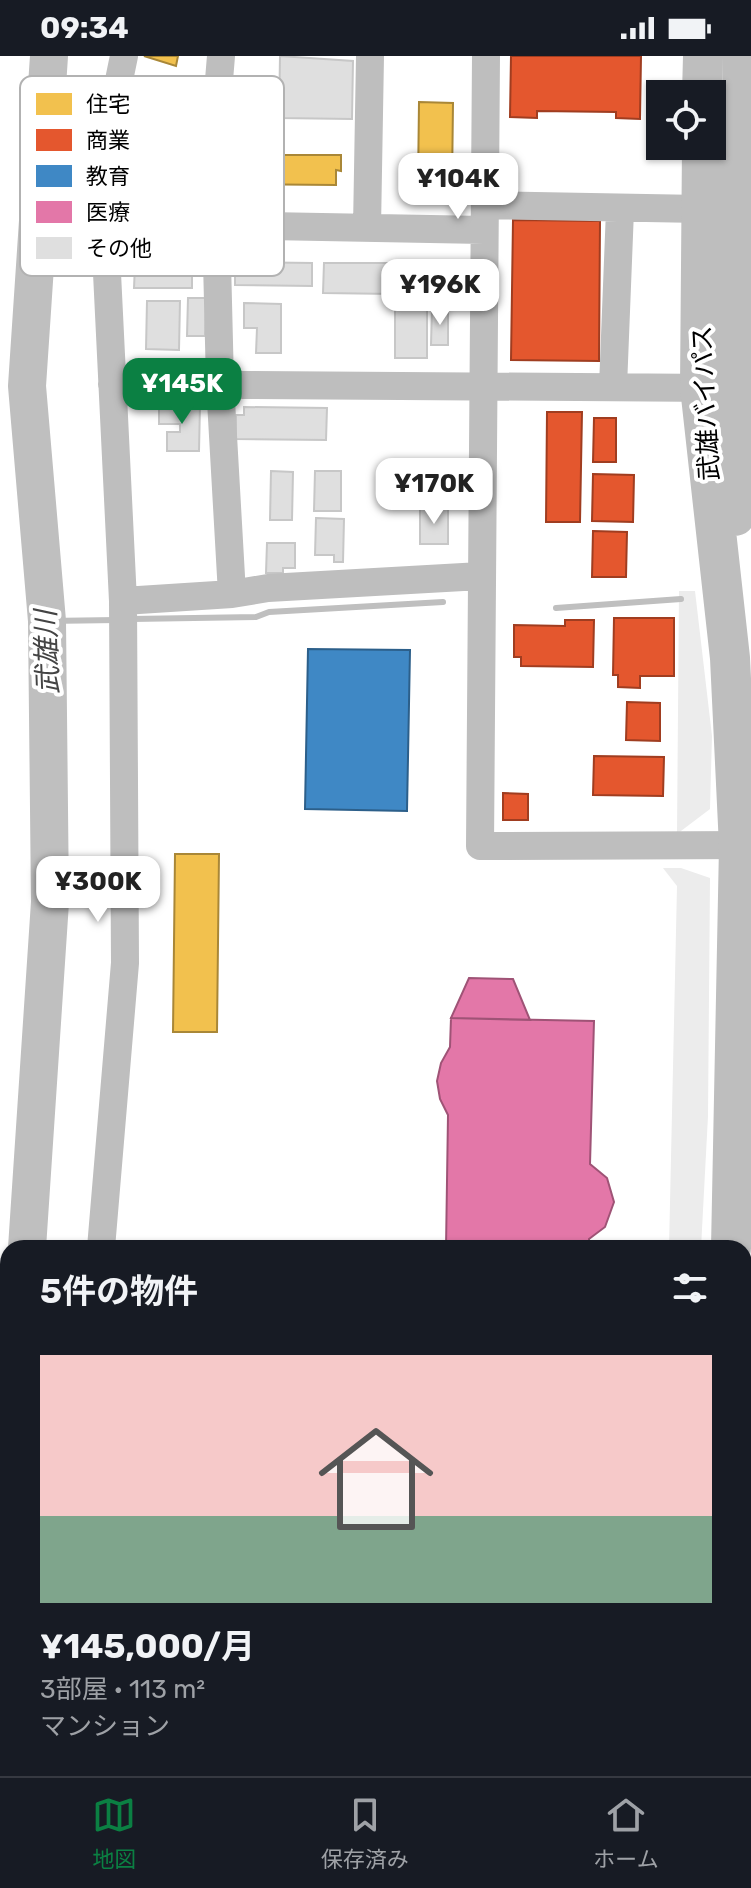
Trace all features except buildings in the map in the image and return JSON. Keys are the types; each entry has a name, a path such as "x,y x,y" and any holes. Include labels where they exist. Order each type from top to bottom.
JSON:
{"highway":[{"path":"702,80 703,56"},
{"name":"武雄バイパス","path":"731,1240 745,846 730,658 730,388 743,56"},
{"name":"武雄バイパス","path":"702,160 701,209 730,388"}],"street":[{"path":"120,76 124,56"},
{"path":"219,76 221,56"},
{"path":"367,228 370,56"},
{"path":"486,56 480,846 745,846"},
{"path":"284,226 367,228 620,210 701,209"},
{"path":"613,387 620,210"},
{"path":"102,1240 125,963 123,601 107,276"},
{"path":"217,276 232,594"},
{"path":"112,384 730,388"},
{"path":"123,601 232,594 268,588 481,576"}],"shaded area":[{"path":"679,591 695,591 712,736 710,809 677,834"},
{"path":"663,868 681,868 710,878 708,1116 701,1240 669,1240 677,886"}],"waterway":[{"name":"武雄川","path":"48,76 49,56"},
{"name":"武雄川","path":"28,1240 50,902 47,621 27,386 34,276"},
{"path":"556,608 681,599"},
{"path":"132,619 256,617 269,612 443,602"},
{"path":"47,621 117,620"}]}
